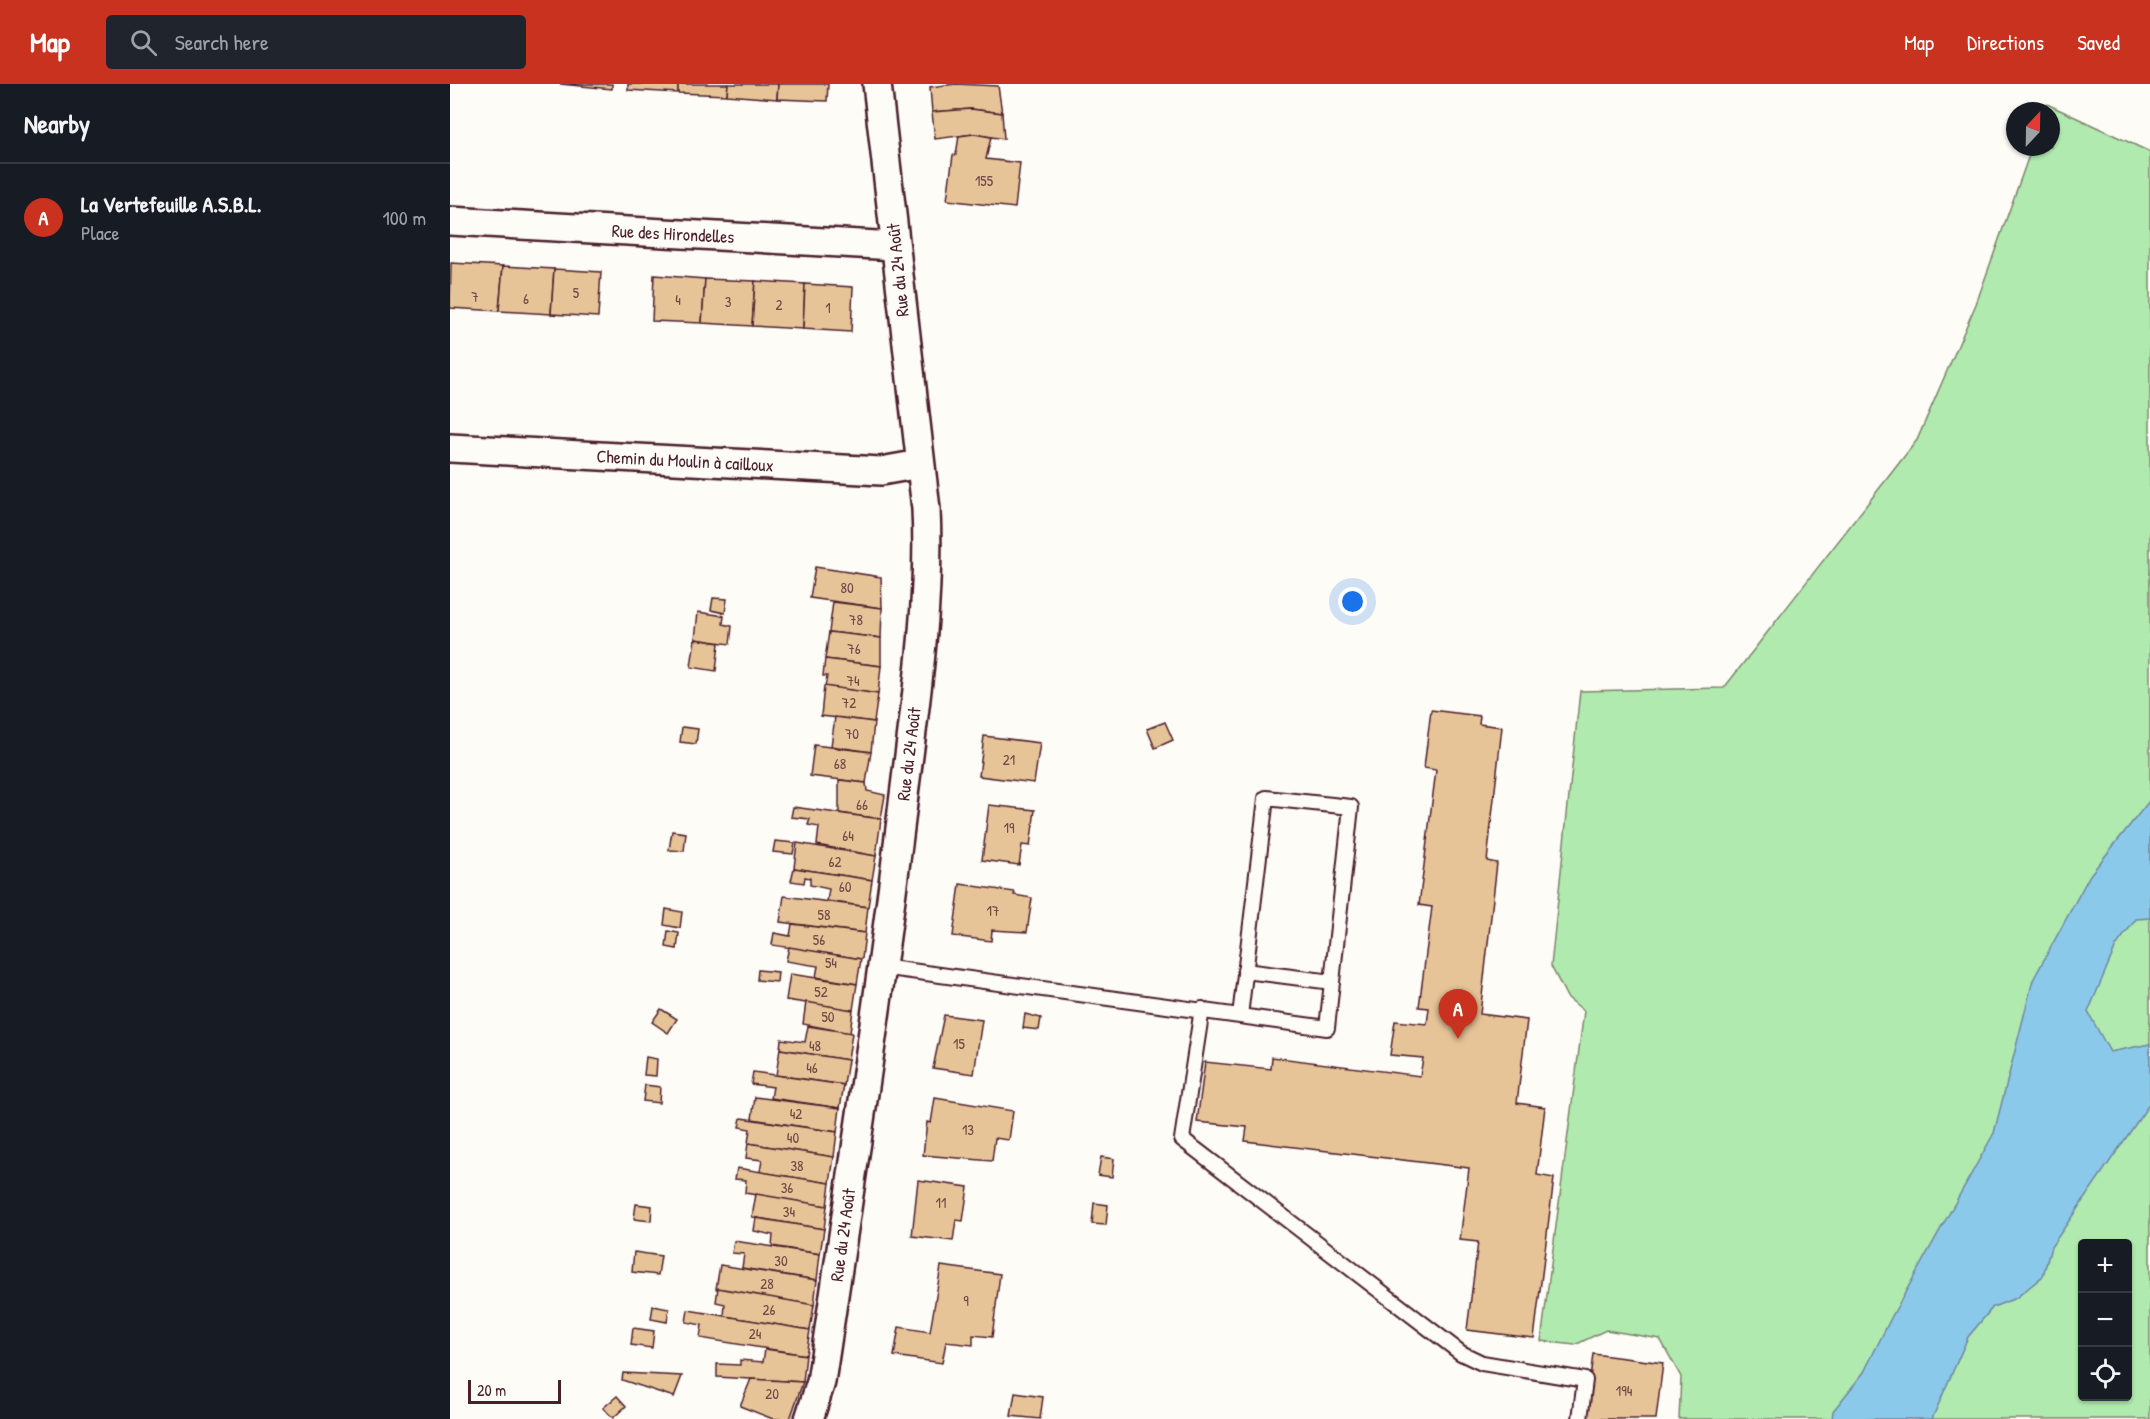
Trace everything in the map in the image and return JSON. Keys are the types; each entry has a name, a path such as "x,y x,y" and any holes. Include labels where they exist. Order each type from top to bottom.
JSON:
{"street":[{"name":"Rue du 24 Août","path":"809,1419 821,1382 882,967 921,656 928,562 920,464 878,84"},
{"name":"Rue des Hirondelles","path":"450,221 895,246"},
{"name":"Chemin du Moulin à cailloux","path":"450,448 881,471 920,464"}],"lane":[{"path":"882,967 1202,1009 1240,1016 1327,1028 1351,807 1266,798 1240,1016"},
{"path":"1245,971 1332,982"},
{"path":"1202,1009 1182,1139 1461,1353 1482,1363 1585,1380 1580,1419"}],"green space":[{"path":"2060,110 2150,152 2150,1419 1679,1419 1681,1377 1660,1339 1606,1330 1575,1345 1541,1341 1584,1011 1567,997 1551,966 1580,691 1724,688 1917,440 1976,304 2029,156 2060,156"}],"water":[{"path":"2150,800 2150,918 2136,919 2116,946 2088,1012 2110,1052 2150,1044 2150,1103 2051,1247 2043,1276 2016,1298 1993,1307 1968,1337 1932,1419 1832,1419 1833,1411 1864,1372 1891,1318 1994,1133 2033,980 2090,875"}],"building":[{"path":"560,84 612,84 612,89"},
{"path":"628,84 678,84 678,93 628,90"},
{"path":"678,84 728,84 727,95 678,93"},
{"path":"728,84 778,84 777,99 727,95"},
{"path":"778,84 828,84 827,101 777,99"},
{"path":"956,84 998,86 1002,113 971,109 932,112 930,87"},
{"path":"971,109 1002,113 1004,139 974,134 935,139 932,112"},
{"path":"974,134 991,137 986,159 1020,163 1015,208 947,200 953,155 956,155 959,136"},
{"path":"451,263 503,266 499,311 450,308"},
{"path":"503,266 554,269 551,314 499,311"},
{"path":"554,269 601,272 598,317 551,314"},
{"path":"654,275 705,279 702,323 652,321"},
{"path":"705,279 755,281 752,326 702,323"},
{"path":"755,281 805,284 803,329 752,326"},
{"path":"805,284 853,287 851,332 803,329"},
{"path":"815,567 881,577 882,608 810,598"},
{"path":"713,598 727,599 725,613 711,610"},
{"path":"833,602 882,608 881,638 829,632"},
{"path":"698,612 724,616 723,624 732,626 730,644 695,639"},
{"path":"829,632 881,638 881,666 825,659"},
{"path":"695,639 719,643 716,671 691,667"},
{"path":"825,659 881,666 878,694 825,687 827,676 823,676"},
{"path":"824,686 878,694 874,722 821,716"},
{"path":"1431,710 1480,716 1479,724 1502,727 1487,861 1497,863 1480,1014 1527,1020 1517,1103 1545,1107 1537,1175 1554,1178 1534,1338 1467,1330 1478,1242 1460,1240 1469,1168 1245,1141 1247,1127 1197,1122 1205,1062 1271,1069 1272,1057 1420,1076 1423,1058 1390,1055 1395,1021 1427,1024 1429,1008 1419,1007 1432,907 1419,905 1436,770 1424,768"},
{"path":"835,717 874,722 871,752 831,746"},
{"path":"1165,722 1173,740 1155,748 1147,729"},
{"path":"682,727 698,729 696,744 680,742"},
{"path":"984,736 1040,743 1034,783 979,776"},
{"path":"814,745 871,752 866,783 810,776"},
{"path":"839,780 866,783 867,791 885,795 881,819 839,813"},
{"path":"989,805 1035,810 1030,846 1022,845 1019,865 982,860"},
{"path":"793,807 881,819 876,856 817,845 819,827 808,825 810,819 791,817"},
{"path":"672,831 686,833 684,851 669,850"},
{"path":"775,841 795,843 793,854 773,852"},
{"path":"797,843 876,856 872,880 794,868"},
{"path":"794,868 872,880 868,907 827,901 829,889 810,885 810,878 805,877 804,883 791,881"},
{"path":"960,884 1015,892 1014,895 1032,898 1027,932 992,930 991,941 953,936"},
{"path":"784,896 868,907 865,933 780,922"},
{"path":"666,909 682,912 680,928 664,925"},
{"path":"792,924 865,933 862,959 772,945 774,933 790,936"},
{"path":"668,931 679,933 677,949 666,947"},
{"path":"789,947 861,959 857,984 816,977 818,966 786,961"},
{"path":"758,970 778,972 777,982 757,980"},
{"path":"790,974 857,984 853,1010 786,1000"},
{"path":"806,1002 853,1010 850,1033 803,1024"},
{"path":"661,1009 677,1019 668,1033 652,1022"},
{"path":"1025,1014 1041,1018 1039,1030 1023,1028"},
{"path":"944,1015 982,1020 974,1074 933,1068"},
{"path":"808,1026 852,1033 848,1060 780,1049 781,1039 805,1042"},
{"path":"780,1049 848,1060 844,1085 776,1075"},
{"path":"646,1057 657,1059 656,1076 644,1075"},
{"path":"753,1072 844,1085 840,1108 771,1098 773,1087 751,1084"},
{"path":"645,1085 660,1087 659,1103 643,1101"},
{"path":"755,1097 840,1108 837,1132 752,1119"},
{"path":"935,1098 1013,1111 1009,1140 995,1138 992,1161 923,1155 927,1122 931,1123"},
{"path":"741,1118 837,1132 834,1157 748,1143 750,1129 739,1127"},
{"path":"748,1143 834,1157 830,1183 760,1172 762,1160 746,1158"},
{"path":"1101,1157 1114,1159 1112,1177 1098,1175"},
{"path":"737,1168 830,1183 827,1206 745,1193 746,1180 735,1179"},
{"path":"918,1180 968,1187 963,1221 956,1220 953,1241 912,1236"},
{"path":"756,1194 827,1206 824,1229 752,1217"},
{"path":"1094,1203 1108,1205 1106,1225 1092,1224"},
{"path":"636,1204 652,1206 651,1221 634,1219"},
{"path":"756,1218 824,1229 820,1254 772,1246 773,1235 754,1231"},
{"path":"734,1241 820,1254 817,1280 742,1268 744,1254 732,1253"},
{"path":"634,1252 661,1256 658,1275 632,1272"},
{"path":"720,1265 817,1280 814,1305 716,1289"},
{"path":"941,1266 1000,1274 992,1337 973,1335 973,1345 946,1342 942,1363 894,1356 899,1327 930,1332"},
{"path":"718,1288 814,1305 810,1330 724,1316 725,1304 716,1302"},
{"path":"653,1306 669,1309 667,1322 651,1319"},
{"path":"688,1310 810,1330 806,1355 700,1338 702,1325 686,1322"},
{"path":"633,1328 654,1331 652,1348 631,1345"},
{"path":"765,1349 806,1355 803,1382 717,1377 717,1364 740,1365 740,1360 763,1362"},
{"path":"1593,1354 1663,1363 1656,1419 1585,1419"},
{"path":"623,1373 682,1376 674,1397 622,1380"},
{"path":"751,1379 803,1382 790,1419 773,1419 740,1406"},
{"path":"1015,1393 1043,1397 1040,1419 1011,1416"},
{"path":"617,1396 626,1406 613,1418 603,1408"}],"place":[{"name":"La Vertefeuille A.S.B.L.","path":"1458,1039"}]}
